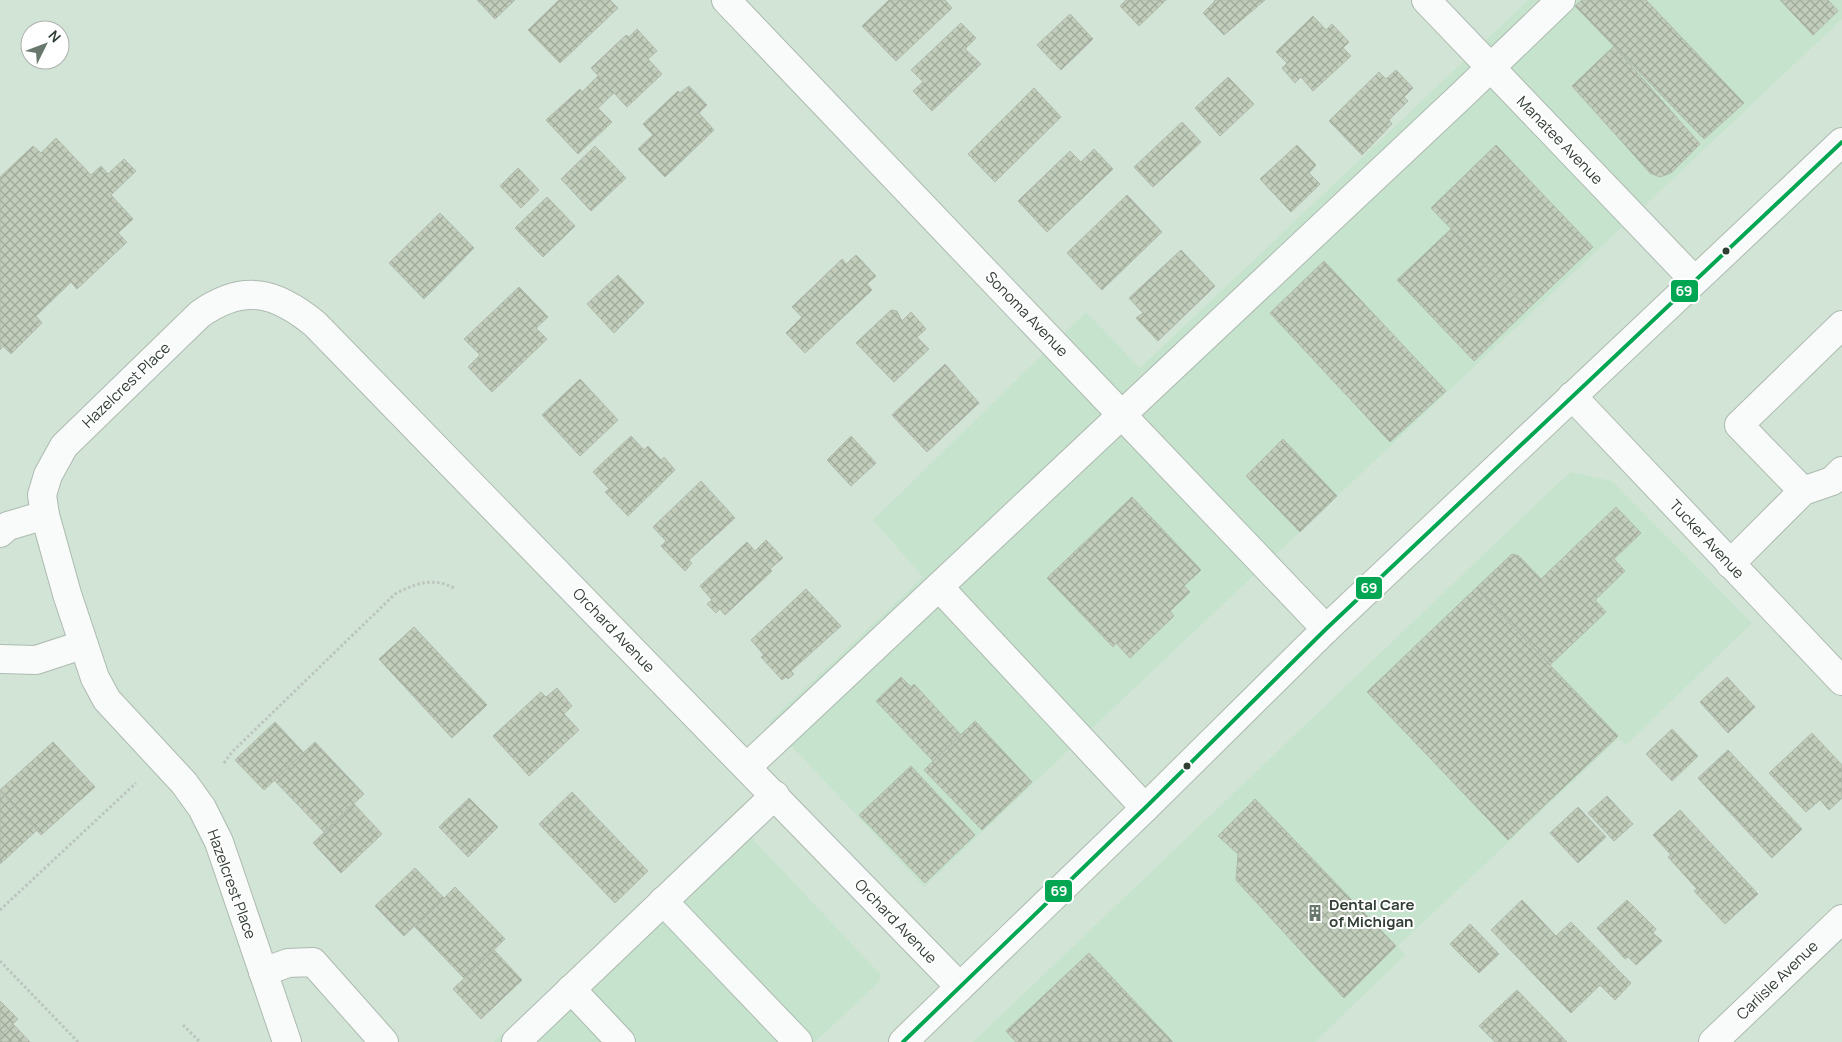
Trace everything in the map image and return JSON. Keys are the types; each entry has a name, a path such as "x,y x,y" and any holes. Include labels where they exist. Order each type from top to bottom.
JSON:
{"street":[{"name":"Sonoma Avenue","path":"726,0 1123,414 1326,629"},
{"name":"Manatee Avenue","path":"1426,0 1694,280"},
{"path":"747,767 1561,0"},
{"path":"903,1042 1145,808 1326,629 1694,280 1840,146"},
{"name":"Hazelcrest Place","path":"254,294 236,296 217,302 200,314 64,446 46,482 42,495 45,515 82,645 94,678 107,700 184,783 202,808 219,842 287,1042"},
{"name":"Orchard Avenue","path":"254,294 275,298 295,308 315,324 960,987"},
{"path":"1803,491 1740,425 1842,326"},
{"name":"Tucker Avenue","path":"1572,396 1842,682"},
{"path":"1730,564 1803,491 1832,481 1842,471"},
{"path":"0,533 8,526 45,515"},
{"path":"939,587 1145,808"},
{"path":"0,659 36,660 82,645"},
{"path":"516,1042 775,795"},
{"path":"663,901 798,1042"},
{"name":"Carlisle Avenue","path":"1712,1042 1842,919"},
{"path":"263,972 288,963 313,962 384,1042"},
{"path":"571,989 621,1042"}],"path":[{"path":"224,764 232,752 395,594 411,586 430,581 444,583 454,588"},
{"path":"0,910 138,781"},
{"path":"0,961 78,1042"},
{"path":"183,1025 200,1042"}],"shaded area":[{"path":"1528,0 1842,0 1842,19 924,887 769,722 923,577 873,520 1086,312 1140,368"},
{"path":"1570,472 1612,481 1752,623 1626,745 1619,738 1398,946 1405,955 1315,1042 973,1042"},
{"path":"732,817 880,974 879,982 815,1042 494,1042"}],"building":[{"path":"477,0 515,0 495,19"},
{"path":"559,0 610,0 618,8 560,63 528,30"},
{"path":"889,0 945,0 952,8 896,61 862,26"},
{"path":"1126,0 1166,0 1139,26 1120,6"},
{"path":"1214,0 1265,0 1224,35 1203,13"},
{"path":"1582,0 1646,0 1744,103 1704,139 1575,6"},
{"path":"1780,0 1828,0 1838,11 1813,35"},
{"path":"1070,14 1093,39 1061,70 1037,45"},
{"path":"1313,16 1326,30 1332,24 1349,42 1343,48 1351,56 1313,91 1301,77 1295,83 1282,68 1287,63 1276,52"},
{"path":"961,23 976,38 965,49 981,64 932,111 913,91 923,82 911,70"},
{"path":"637,29 657,51 648,59 662,74 627,107 591,68 626,35 629,37"},
{"path":"1614,46 1700,144 1671,173 1660,177 1650,173 1572,86"},
{"path":"1396,70 1413,88 1404,97 1408,101 1389,120 1392,124 1362,155 1329,121 1379,72 1386,79"},
{"path":"598,76 614,93 598,108 612,122 578,154 546,120 580,89 582,92"},
{"path":"1228,77 1254,104 1220,136 1195,108"},
{"path":"689,86 707,105 699,113 714,130 665,177 638,149 653,135 643,124 678,91 680,93"},
{"path":"1034,88 1061,117 995,182 968,154"},
{"path":"1182,122 1201,142 1153,187 1134,167"},
{"path":"56,138 91,175 101,166 108,174 124,159 136,171 111,195 133,219 118,233 127,242 77,289 71,282 36,316 42,323 11,354 3,346 0,350 0,177 33,146 41,153"},
{"path":"1297,145 1316,165 1309,173 1320,184 1291,212 1260,179"},
{"path":"1496,145 1593,247 1528,309 1431,208"},
{"path":"595,146 626,178 591,211 561,179"},
{"path":"1094,149 1113,169 1047,232 1018,201 1070,151 1081,162"},
{"path":"518,168 539,190 521,208 500,186"},
{"path":"1127,195 1162,232 1102,290 1067,253"},
{"path":"547,197 575,226 543,257 515,228"},
{"path":"440,213 474,248 424,299 389,263"},
{"path":"1451,229 1528,309 1474,361 1397,280"},
{"path":"1181,250 1215,286 1158,341 1136,318 1143,313 1129,298"},
{"path":"856,255 876,276 867,284 872,290 805,353 786,333 802,317 792,307 842,259 846,264"},
{"path":"1324,261 1446,391 1390,442 1270,313"},
{"path":"618,275 644,303 614,333 587,304"},
{"path":"519,287 548,317 536,328 547,339 492,392 468,367 480,355 464,339"},
{"path":"891,310 897,311 902,321 911,312 926,329 917,337 929,349 894,382 856,343"},
{"path":"945,364 979,403 927,452 892,415"},
{"path":"580,379 618,420 580,456 542,415"},
{"path":"631,436 644,450 648,446 661,460 664,457 675,470 628,516 605,492 609,489 593,472"},
{"path":"851,436 876,463 851,486 827,460"},
{"path":"1283,439 1337,496 1300,532 1246,476"},
{"path":"701,481 735,518 689,560 692,563 685,571 661,546 666,541 653,527"},
{"path":"1132,497 1201,570 1184,586 1190,592 1170,611 1174,616 1130,658 1116,643 1113,647 1047,578"},
{"path":"1616,507 1641,533 1614,559 1625,571 1595,600 1606,612 1550,665 1476,588 1512,554 1519,556 1541,579"},
{"path":"766,540 783,558 770,569 772,571 725,615 720,609 716,613 707,604 712,600 700,586 747,542 755,551"},
{"path":"1476,588 1618,736 1508,840 1367,692"},
{"path":"806,589 841,626 791,671 794,674 788,679 786,677 782,680 761,657 764,655 751,640"},
{"path":"414,627 487,705 452,738 379,659"},
{"path":"901,677 911,687 914,684 961,735 933,761 876,701"},
{"path":"1727,677 1755,707 1728,733 1700,702"},
{"path":"557,688 572,706 564,714 579,730 529,776 493,736 541,692 546,697"},
{"path":"975,721 1032,782 982,830 924,770"},
{"path":"275,722 304,753 264,790 235,760"},
{"path":"1672,729 1698,756 1672,781 1646,754"},
{"path":"1812,733 1842,765 1842,798 1829,810 1820,800 1806,812 1769,773"},
{"path":"53,742 95,787 41,835 0,790"},
{"path":"315,742 364,794 324,832 274,780"},
{"path":"1728,750 1802,829 1772,858 1698,778"},
{"path":"911,766 975,835 925,883 859,815"},
{"path":"0,791 37,830 0,864"},
{"path":"572,792 648,871 615,903 539,824"},
{"path":"1607,796 1633,824 1614,841 1588,813"},
{"path":"469,798 498,827 468,857 439,827"},
{"name":"Dental Care of Michigan","path":"1255,799 1396,946 1344,998 1236,880 1238,854 1218,836"},
{"path":"354,804 382,834 341,873 313,843"},
{"path":"1578,807 1606,837 1578,863 1550,833"},
{"path":"1680,810 1758,894 1725,924 1694,891 1697,889 1668,857 1671,855 1653,835"},
{"path":"415,868 444,898 404,936 375,906"},
{"path":"455,887 505,939 464,978 415,927"},
{"path":"1522,900 1556,936 1571,922 1631,983 1615,1000 1600,985 1571,1013 1491,930"},
{"path":"1627,900 1656,929 1653,933 1662,941 1636,965 1628,957 1625,959 1597,928"},
{"path":"1470,924 1499,954 1479,973 1450,944"},
{"path":"494,950 522,980 481,1019 453,989"},
{"path":"1089,953 1173,1042 1016,1042 1006,1031"},
{"path":"1517,990 1567,1042 1495,1042 1479,1026"},
{"path":"0,1001 18,1019 0,1036"},
{"path":"13,1024 30,1042 0,1042 0,1036"}],"transit line":[{"name":"69","path":"903,1042 1145,808 1326,629 1842,142"}],"place":[{"name":"Dental Care of Michigan","path":"1315,913"}]}
